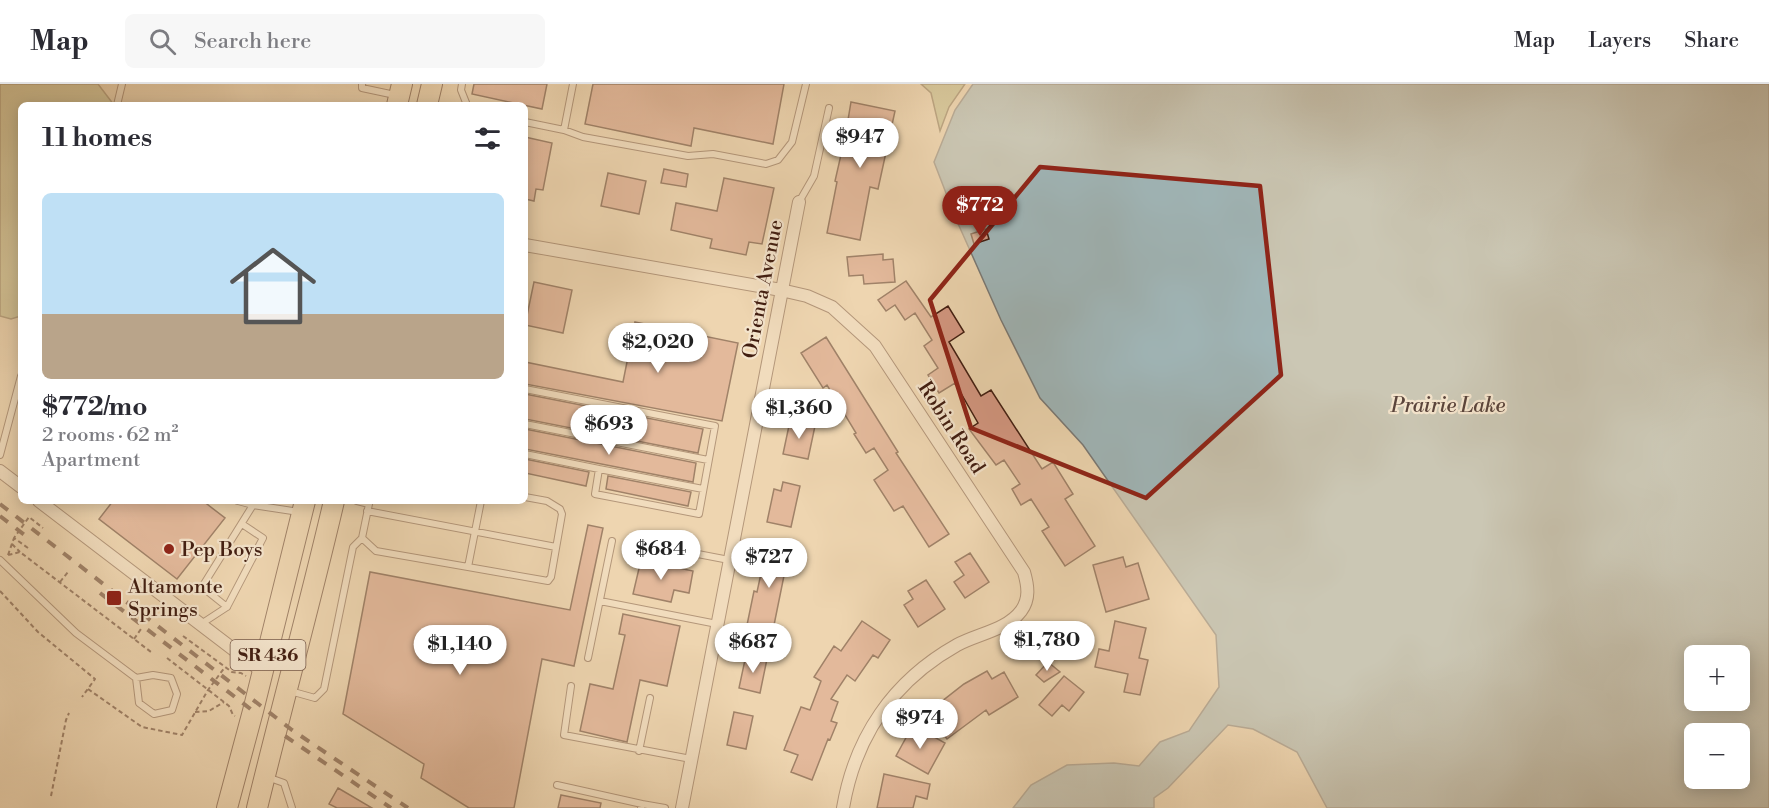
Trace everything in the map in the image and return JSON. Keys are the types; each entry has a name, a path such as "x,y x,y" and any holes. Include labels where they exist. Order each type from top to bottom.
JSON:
{"main road":[{"path":"428,102 432,84"},
{"name":"SR 436","path":"257,808 333,504"},
{"path":"304,507 322,555"},
{"name":"SR 436","path":"227,808 255,674 304,507"}],"street":[{"name":"Orienta Avenue","path":"682,808 799,202"},
{"name":"Robin Road","path":"528,245 781,290 807,296 832,307 875,346 1024,572 1028,587 1027,599 1021,612 1006,624 957,645 920,670 890,699 865,736 848,780 843,808"},
{"path":"0,471 18,485"},
{"path":"43,504 201,624 255,674"}],"lane":[{"path":"118,102 122,84"},
{"path":"363,84 362,88 399,95"},
{"path":"462,84 461,90 466,102"},
{"path":"564,130 573,84"},
{"path":"528,123 564,130 583,137 688,156 713,154 766,164 778,160 792,142 806,84"},
{"path":"799,202 814,176 829,108"},
{"path":"0,455 18,387"},
{"path":"528,390 715,426 699,514 595,494 599,469"},
{"path":"528,425 708,460"},
{"path":"528,455 703,489"},
{"path":"362,538 376,551 548,581 551,577 562,514 561,508 547,501 528,498"},
{"path":"249,504 304,507"},
{"path":"468,567 480,504"},
{"path":"227,608 202,587 253,505"},
{"path":"286,690 315,698 324,689 353,547 362,538 369,505 475,531 556,547"},
{"path":"201,624 227,608 263,538 242,524"},
{"path":"588,658 612,541"},
{"path":"651,545 729,560"},
{"path":"0,560 76,633 136,678 140,703 154,714 172,710 177,694 171,678 153,675 136,678"},
{"path":"600,601 717,624"},
{"path":"571,686 564,735 691,759"},
{"path":"639,751 650,698"},
{"path":"265,777 284,783 292,808"},
{"path":"557,786 641,806 665,808"}],"path":[{"path":"20,552 8,555 14,538 29,517 44,528"},
{"path":"14,538 28,548"},
{"path":"12,544 151,652"},
{"path":"60,582 68,572"},
{"path":"0,591 38,632 95,679 82,698"},
{"path":"134,639 141,629"},
{"path":"183,636 232,672 255,674"},
{"path":"167,658 230,706 233,715 238,716"},
{"path":"195,712 209,711 224,702"},
{"path":"51,796 69,714"}],"highlighted area":[{"path":"1040,167 1260,186 1281,375 1146,498 971,428 930,300"}],"shaded area":[{"path":"0,84 98,84 112,102 18,102 18,317 11,319 0,316"},
{"path":"921,84 965,84 949,107 940,131 931,93"}],"water":[{"name":"Prairie Lake","path":"973,84 1769,84 1769,808 1327,808 1297,752 1253,729 1228,725 1168,788 1154,798 1154,808 1013,808 1031,785 1067,765 1114,763 1139,766 1160,742 1189,731 1219,687 1216,635 1083,445 1040,398 1001,320 956,219 934,162 955,110"}],"building":[{"path":"474,84 547,84 542,109 528,106 528,102 509,102 472,94"},
{"path":"593,84 784,84 773,144 694,128 691,146 585,124"},
{"path":"851,102 895,111 878,189 870,187 860,240 827,233 843,146 853,148 858,122 848,120"},
{"path":"528,138 552,143 543,190 536,189 534,201 528,200"},
{"path":"664,169 688,174 686,187 661,183"},
{"path":"608,173 646,181 639,214 601,206"},
{"path":"724,178 774,188 762,244 749,242 746,255 710,248 712,239 671,230 676,203 717,211"},
{"path":"986,229 989,239 974,244 971,234"},
{"path":"883,254 883,260 893,259 895,282 864,284 863,275 849,276 847,257"},
{"path":"906,281 931,317 948,306 964,332 949,342 981,396 991,390 1042,469 1053,462 1073,494 1065,499 1095,546 1065,566 1042,531 1049,527 1031,499 1021,505 1012,489 1020,484 1004,460 996,465 969,429 978,423 955,383 939,393 928,375 938,368 924,346 932,340 915,313 905,320 895,305 886,311 878,300"},
{"path":"534,282 572,290 563,333 528,326 528,311"},
{"path":"635,322 738,343 722,421 528,385 528,363 623,382"},
{"path":"826,337 898,452 896,453 949,534 929,547 903,506 894,511 874,480 888,470 874,448 866,453 827,385 823,388 801,353"},
{"path":"528,395 703,429 698,453 528,420"},
{"path":"790,421 815,426 808,459 783,454"},
{"path":"528,430 696,463 693,482 528,450"},
{"path":"528,460 589,472 586,486 528,474"},
{"path":"608,476 691,492 688,506 606,489"},
{"path":"783,482 800,486 791,527 767,522 774,489 781,491"},
{"name":"Pep Boys","path":"111,504 207,504 225,518 177,579 99,519"},
{"path":"588,525 603,528 574,666 542,659 514,808 469,808 421,778 424,764 343,714 370,572 570,610"},
{"path":"767,546 789,551 773,630 747,625"},
{"path":"970,553 989,582 965,598 954,582 964,575 955,562"},
{"path":"1123,557 1126,567 1138,563 1149,599 1106,612 1093,565"},
{"path":"641,560 693,571 689,593 674,590 671,602 633,594"},
{"path":"926,580 945,609 918,627 904,605 913,599 908,591"},
{"path":"623,614 680,626 667,686 640,680 627,742 580,731 590,684 613,689 625,635 619,634"},
{"path":"862,621 890,640 878,658 873,655 855,681 847,675 831,699 838,702 831,721 837,723 830,740 828,739 812,780 791,772 798,755 784,750 801,707 810,710 821,681 814,677 834,646 841,651"},
{"path":"1115,621 1146,628 1139,658 1148,660 1140,695 1124,692 1128,674 1095,667 1099,649 1109,651"},
{"path":"746,655 767,659 760,693 739,688"},
{"path":"1048,662 1060,672 1044,682 1036,675"},
{"path":"987,671 992,679 1004,672 1018,697 989,715 986,710 947,739 927,713 964,684"},
{"path":"1064,676 1084,692 1069,711 1062,705 1052,716 1039,705"},
{"path":"734,712 753,716 746,749 727,745"},
{"path":"913,725 945,743 928,774 896,756"},
{"path":"884,774 930,784 927,799 916,796 913,808 877,808"},
{"path":"338,788 372,808 337,808 329,804"},
{"path":"561,795 601,803 600,808 558,808"}],"railway":[{"path":"0,504 292,730 408,808"},
{"path":"0,516 31,540"},
{"path":"100,593 257,714"},
{"path":"285,736 391,808"}],"place":[{"name":"Pep Boys","path":"169,549"},
{"name":"Altamonte Springs","path":"114,598"}]}
